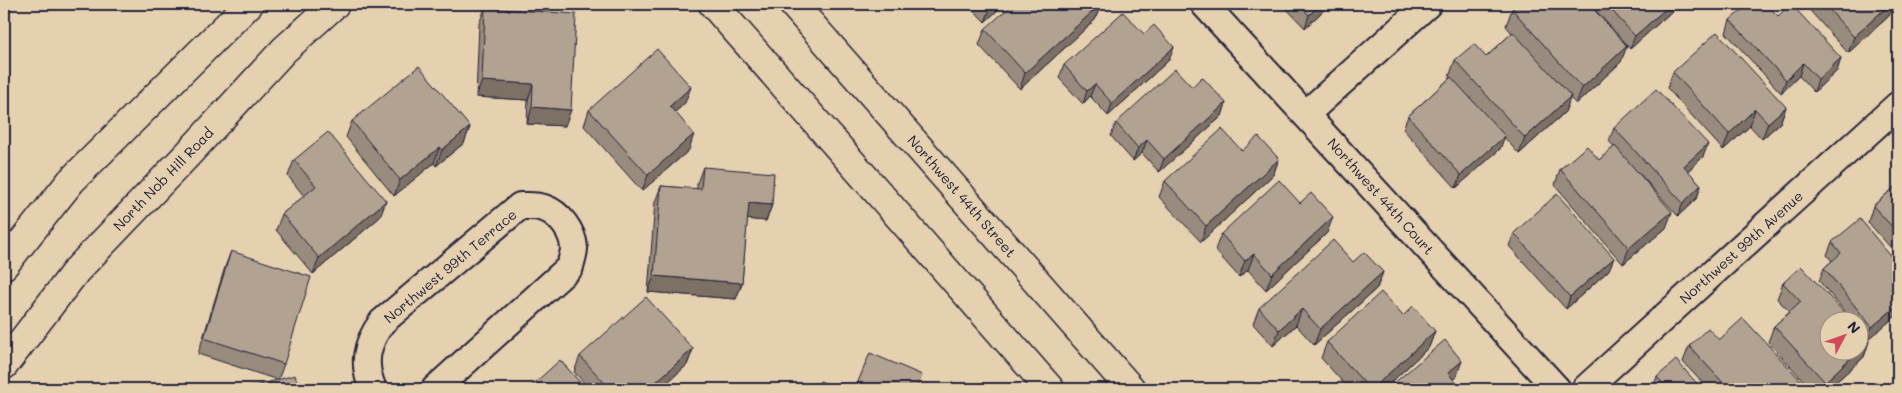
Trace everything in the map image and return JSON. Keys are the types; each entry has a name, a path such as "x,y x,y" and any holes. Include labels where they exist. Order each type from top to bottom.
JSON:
{"street":[{"path":"4,264 71,181 249,4"},
{"name":"North Nob Hill Road","path":"4,365 76,271 284,50 335,4"},
{"path":"713,4 1050,389"},
{"name":"Northwest 44th Street","path":"793,4 1131,389"},
{"name":"Northwest 44th Court","path":"1204,4 1557,389"},
{"path":"1306,114 1428,4"},
{"name":"Northwest 99th Avenue","path":"1585,389 1898,105"},
{"name":"Northwest 99th Terrace","path":"373,389 369,380 366,354 371,337 382,322 520,206 546,208 565,223 573,241 574,250 570,267 435,389"}],"building":[{"path":"1013,4 1101,4 1025,73 985,29"},
{"path":"1299,4 1321,4 1309,15"},
{"path":"1518,4 1541,4 1543,6 1545,4 1589,4 1627,46 1582,88 1512,9"},
{"path":"1606,4 1671,4 1635,36"},
{"path":"1749,4 1766,4 1778,16 1791,4 1841,58 1818,79 1803,63 1786,80 1730,20"},
{"path":"1824,4 1890,4 1854,37"},
{"path":"485,8 576,14 571,110 532,107 533,84 482,81"},
{"path":"1123,12 1144,34 1154,25 1174,47 1112,103 1095,84 1087,91 1064,65"},
{"path":"1513,32 1571,96 1525,138 1455,60 1474,44 1486,57"},
{"path":"1717,32 1786,107 1768,123 1755,109 1729,134 1673,72"},
{"path":"657,49 691,87 670,106 694,134 648,175 589,110"},
{"path":"419,66 470,127 442,150 440,147 400,180 352,121"},
{"path":"1175,69 1192,87 1202,77 1226,103 1164,159 1147,140 1138,148 1116,123"},
{"path":"1451,77 1505,136 1461,175 1408,116"},
{"path":"1656,89 1708,144 1684,166 1701,185 1683,203 1614,128"},
{"path":"1222,129 1242,151 1258,136 1279,159 1206,226 1165,181"},
{"path":"328,132 386,201 319,258 282,214 316,186 294,160"},
{"path":"1587,146 1599,160 1615,146 1672,212 1629,248 1560,169"},
{"path":"703,167 774,173 772,205 749,203 742,283 654,276 661,186 701,189"},
{"path":"1279,180 1300,203 1311,193 1333,217 1272,274 1254,254 1245,261 1221,234"},
{"path":"1898,184 1898,233 1873,206"},
{"path":"1557,194 1614,258 1570,297 1514,233"},
{"path":"1860,219 1898,265 1898,305 1872,327 1870,325 1870,310 1858,310 1824,268 1841,253 1832,242"},
{"path":"1333,240 1353,262 1364,252 1383,272 1320,329 1302,309 1279,330 1259,308"},
{"path":"231,251 311,277 284,364 204,338"},
{"path":"1801,266 1842,310 1820,310 1820,360 1848,360 1825,382 1774,326 1801,302 1783,283"},
{"path":"1381,292 1403,316 1413,306 1435,331 1370,389 1327,342"},
{"path":"646,297 693,349 648,389 610,389 580,356"},
{"path":"1743,318 1804,384 1798,389 1729,389 1689,346 1708,328 1719,340"},
{"path":"1445,340 1462,361 1448,373 1461,389 1387,389"},
{"path":"870,353 922,375 916,389 855,389"},
{"path":"560,360 586,389 528,389"},
{"path":"1676,360 1702,389 1668,389 1657,377"},
{"path":"295,375 299,389 244,389"},
{"path":"820,381 840,389 817,389"}]}
